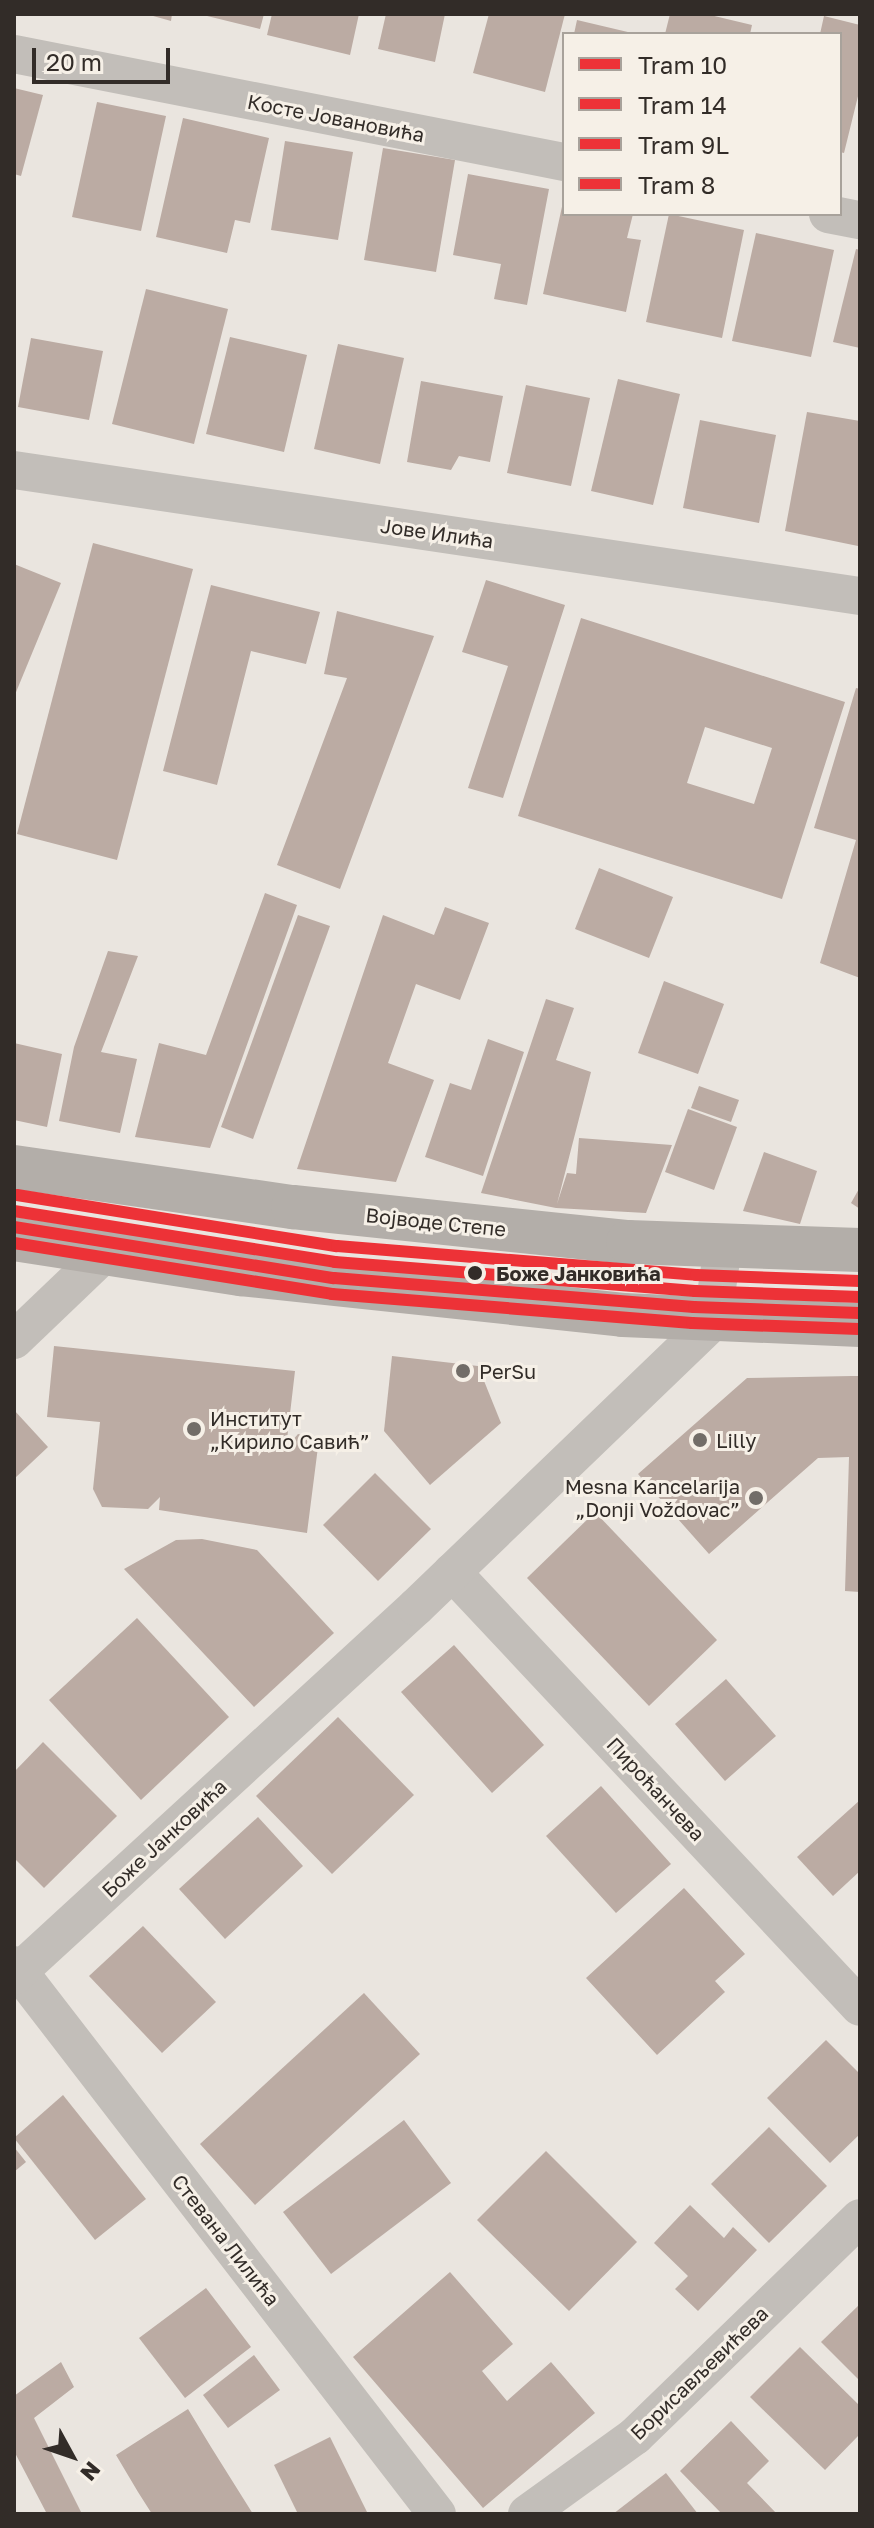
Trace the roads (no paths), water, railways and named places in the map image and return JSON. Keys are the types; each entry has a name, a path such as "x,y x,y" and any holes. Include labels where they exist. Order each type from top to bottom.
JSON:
{"main road":[{"name":"Војводе Степе","path":"14,1167 293,1207 723,1247 860,1250"},
{"path":"14,1239 241,1274 712,1322 860,1325"}],"street":[{"name":"Косте Јовановића","path":"14,54 562,162"},
{"path":"839,216 860,220"},
{"name":"Јове Илића","path":"14,470 860,596"},
{"path":"712,1322 723,1247"},
{"path":"14,1340 106,1252"},
{"name":"Боже Јанковића","path":"16,1971 452,1572 712,1322"},
{"name":"Пироћанчева","path":"452,1572 860,2007"},
{"name":"Стевана Лилића","path":"16,1971 437,2514"},
{"name":"Борисављевићева","path":"527,2514 635,2436 860,2218"}],"tram line":[{"name":"9L","path":"17,1195 337,1246 696,1275 860,1281"},
{"name":"10","path":"14,1211 335,1262 695,1291 860,1297"},
{"name":"14","path":"14,1227 334,1278 694,1307 859,1313"},
{"name":"8","path":"14,1243 332,1294 692,1323 859,1329"}],"place":[{"name":"Боже Јанковића","path":"475,1273"},
{"name":"PerSu","path":"463,1371"},
{"name":"Институт „Кирило Савић”","path":"194,1429"},
{"name":"Lilly","path":"700,1440"},
{"name":"Mesna Kancelarija „Donji Voždovac”","path":"756,1498"}]}
